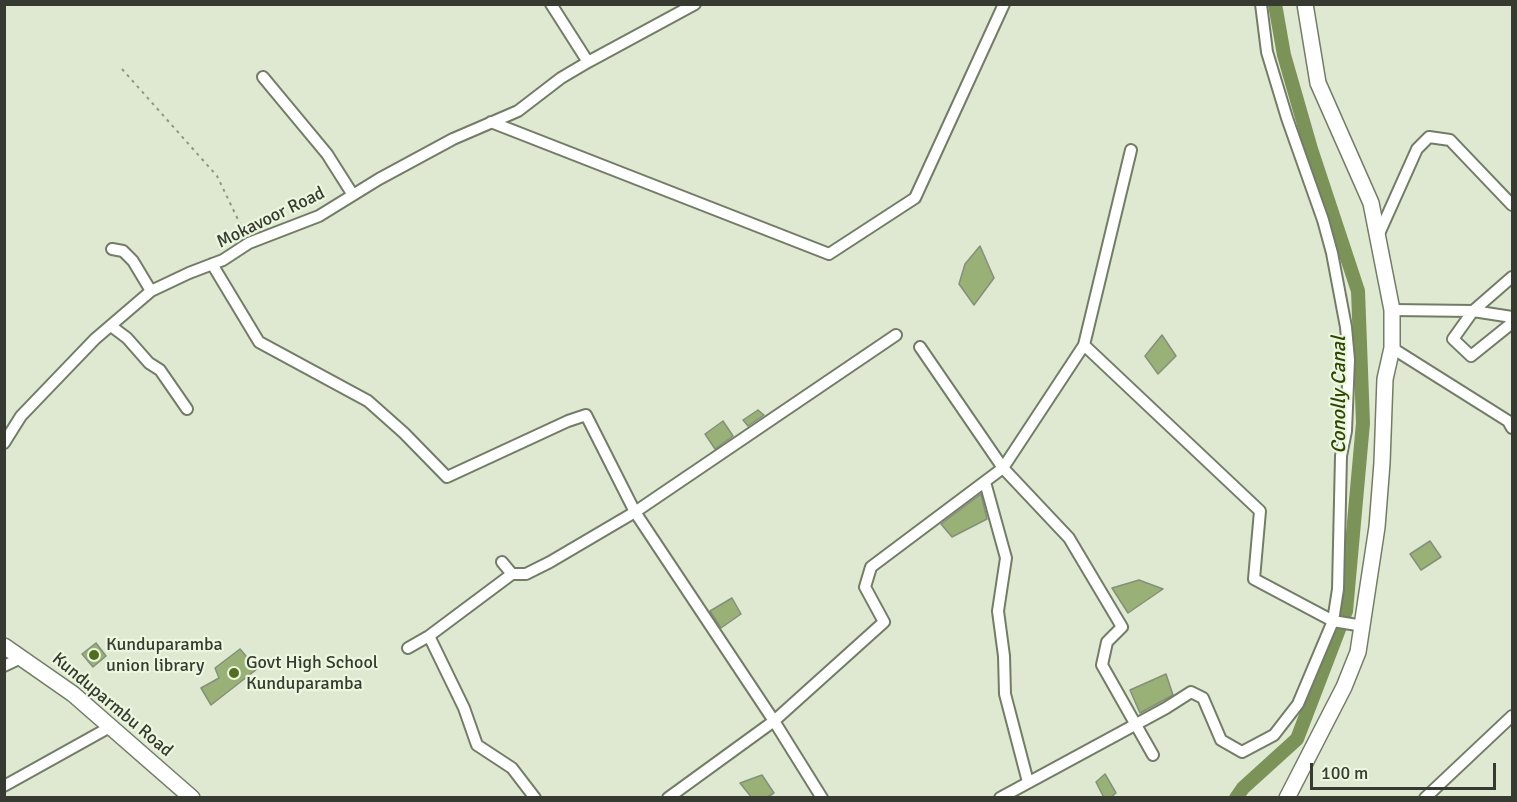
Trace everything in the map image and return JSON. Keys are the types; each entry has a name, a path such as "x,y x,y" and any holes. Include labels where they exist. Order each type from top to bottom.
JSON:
{"main road":[{"path":"1287,798 1344,687 1358,652 1371,571 1381,484 1385,379 1392,348 1392,310 1371,203 1318,83 1305,4"},
{"name":"Kunduparmbu Road","path":"4,646 73,694 192,798"}],"street":[{"path":"551,4 588,62"},
{"name":"Mokavoor Road","path":"4,443 21,416 111,326 150,291 223,260 249,243 318,216 444,144 518,111 561,78 695,4"},
{"path":"491,122 829,254 915,198 1004,4"},
{"path":"1000,798 1136,725 1191,692 1203,698 1221,740 1242,752 1274,735 1298,704 1333,621 1338,589 1341,456 1346,431 1348,360 1346,327 1332,253 1323,220 1287,118 1268,52 1261,4"},
{"path":"263,77 318,142 353,195"},
{"path":"1377,236 1417,149 1429,137 1450,140 1512,205"},
{"path":"668,798 774,721 884,622 865,586 871,567 1003,468 1084,345 1131,150"},
{"path":"112,249 123,251 134,261 150,291"},
{"path":"212,264 259,342 368,401 404,433 447,477 568,421 586,416 635,512 774,721 822,798"},
{"path":"1512,277 1473,311 1454,339 1471,356 1512,323"},
{"path":"1392,310 1473,311 1512,317"},
{"path":"111,326 127,338 149,363 160,370 187,410"},
{"path":"408,648 429,636 512,573 526,574 635,512 896,334"},
{"path":"1084,345 1260,512 1254,579 1333,621 1363,626"},
{"path":"920,346 1003,468 1069,538 1122,627 1107,642 1102,665 1153,754"},
{"path":"1392,348 1508,421 1512,428"},
{"path":"985,482 1006,558 998,612 1004,656 1005,694 1028,782"},
{"path":"502,562 512,573"},
{"path":"429,636 464,708 477,745 512,768 535,798"},
{"path":"4,666 21,657"},
{"path":"1425,798 1512,716"},
{"path":"4,786 110,728"}],"path":[{"path":"122,69 217,176 249,243"}],"building":[{"path":"980,246 994,278 974,305 959,284 965,264"},
{"path":"1162,335 1176,356 1158,374 1145,356"},
{"path":"758,410 764,415 748,426 743,420"},
{"path":"723,421 733,436 715,449 705,434"},
{"path":"981,494 987,519 952,537 941,524"},
{"path":"1430,541 1441,557 1421,570 1410,554"},
{"path":"1139,580 1163,589 1128,613 1112,588"},
{"path":"732,598 741,614 721,628 710,611"},
{"name":"Kunduparamba union library","path":"96,643 106,656 93,667 82,654"},
{"name":"Govt High School Kunduparamba","path":"240,649 257,669 211,705 201,688 219,678 215,668"},
{"path":"1166,674 1173,695 1140,713 1130,690"},
{"path":"1105,774 1116,793 1110,798 1104,798 1096,782"},
{"path":"762,775 774,793 766,798 752,798 740,783"}],"waterway":[{"name":"Conolly Canal","path":"1236,798 1243,788 1297,739 1346,611 1363,423 1358,291 1311,149 1284,55 1275,4"}],"place":[{"name":"Kunduparamba union library","path":"94,655"},
{"name":"Govt High School Kunduparamba","path":"234,673"}]}
